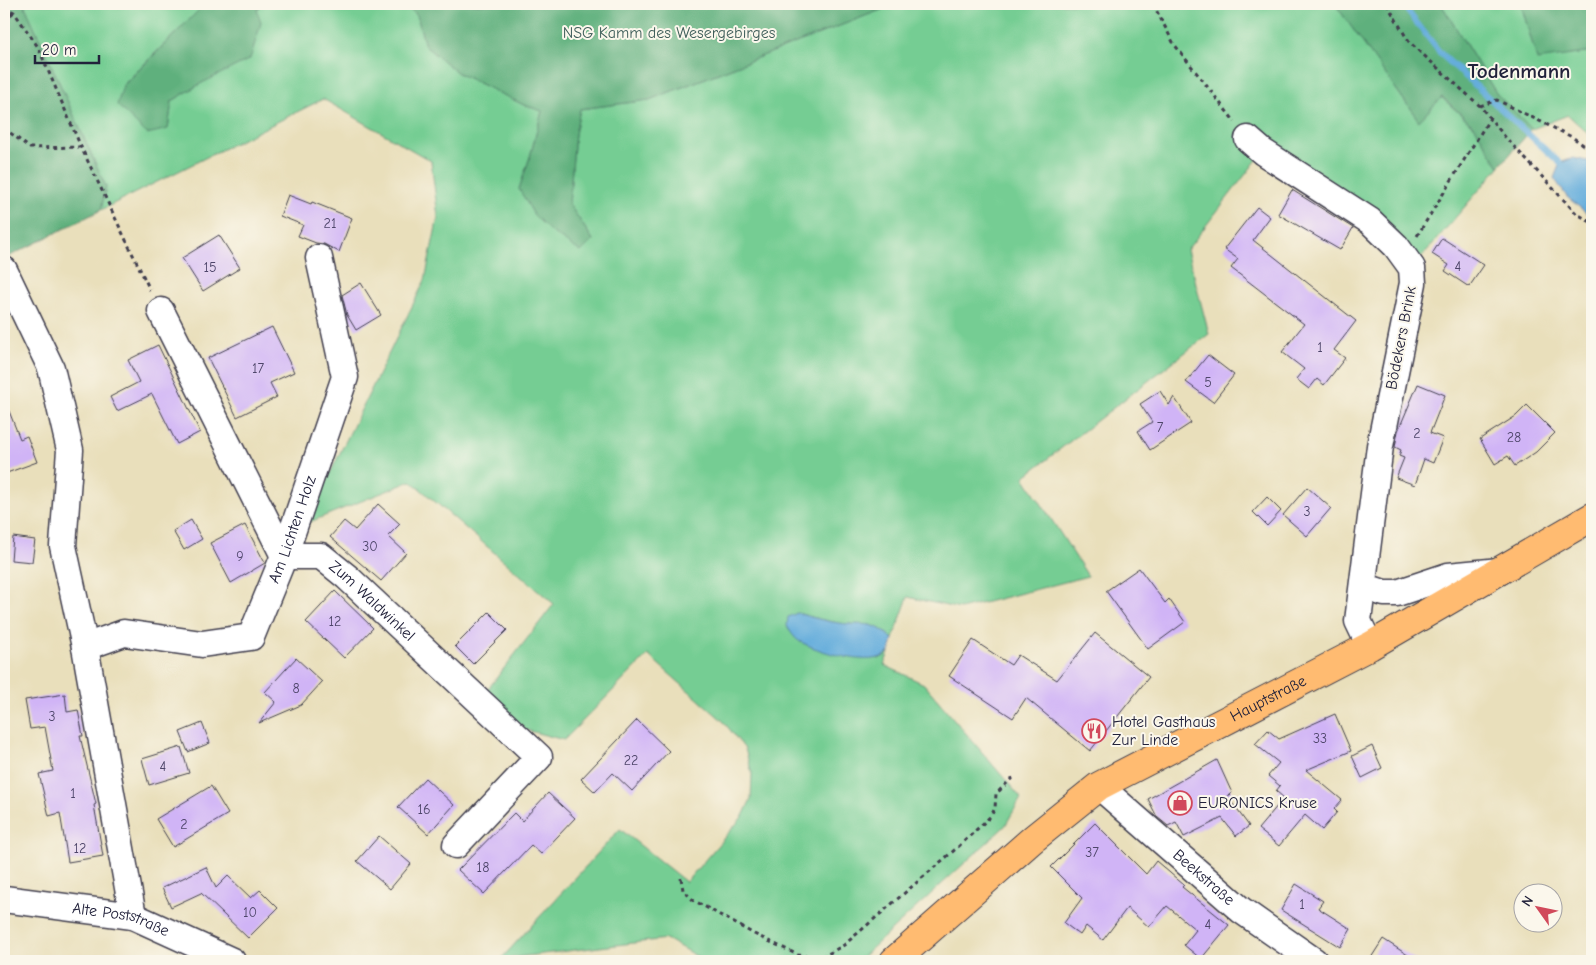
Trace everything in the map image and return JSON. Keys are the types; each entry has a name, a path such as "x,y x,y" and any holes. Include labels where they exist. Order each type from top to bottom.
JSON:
{"main road":[{"name":"Hauptstraße","path":"894,961 1033,839 1099,786 1370,646 1592,517"}],"street":[{"name":"Bödekers Brink","path":"1248,139 1263,152 1370,222 1396,246 1412,268 1413,283 1380,446 1358,621 1370,646"},
{"name":"Am Lichten Holz","path":"85,647 124,633 202,644 251,637 284,556 345,376 318,258"},
{"path":"4,270 51,368 70,450 63,546 85,647 133,916"},
{"path":"161,311 284,556"},
{"name":"Zum Waldwinkel","path":"284,556 321,556 347,577 539,757 456,845"},
{"path":"1363,586 1384,593 1397,593 1448,576 1501,571"},
{"name":"Beekstraße","path":"1099,786 1241,910 1314,961"},
{"name":"Alte Poststraße","path":"4,899 133,916 232,961"}],"path":[{"path":"1153,4 1174,44 1248,139"},
{"path":"1387,4 1409,42 1480,106 1506,138 1576,213 1592,223"},
{"path":"4,7 14,12 38,47 81,147 161,311"},
{"path":"4,20 14,12"},
{"path":"1480,106 1497,100 1572,137 1592,152"},
{"path":"1404,257 1490,118"},
{"path":"4,128 30,148 81,147"},
{"path":"681,878 683,890 693,900 754,934 798,955 815,957 826,954 844,945 958,848 991,816 996,808 996,794 1011,779 1018,777"}],"green space":[{"path":"4,4 24,4 106,187 101,210 4,259"},
{"path":"24,4 205,4 122,86 168,128 172,101 200,84 262,4 404,4 417,15 425,46 458,73 524,105 542,111 530,157 519,189 593,240 569,204 575,134 580,109 649,100 896,4 1335,4 1419,121 1441,97 1475,127 1499,167 1412,268 1263,152 1187,250 1209,334 1024,477 1088,576 960,609 908,597 893,639 879,628 873,626 834,622 797,613 879,659 889,653 884,665 924,684 1021,798 1005,826 858,961 705,961 666,939 501,959 620,829 686,882 743,816 751,799 752,773 745,749 723,721 648,655 564,740 522,729 484,694 554,604 411,481 305,524 425,280 438,217 431,161 323,99 101,210 106,187"},
{"path":"205,4 262,4 257,10 261,23 250,59 200,84 172,101 168,129 147,134 117,105 123,86"},
{"name":"NSG Kamm des Wesergebirges","path":"405,4 896,4 649,100 580,109 575,134 569,204 593,240 581,252 550,231 534,215 519,189 530,157 542,111 524,105 458,73 425,46 417,15"},
{"path":"1335,4 1441,4 1496,93 1532,129 1499,167 1475,127 1442,97 1419,121"},
{"path":"1441,4 1521,4 1537,59 1592,52 1592,137 1568,115 1532,129 1496,93"},
{"path":"1521,4 1592,4 1592,52 1537,60"}],"water":[{"path":"1573,158 1592,162 1592,212 1589,215 1567,197 1554,178 1560,163"},
{"path":"797,613 834,622 879,628 893,639 891,648 888,653 881,657 858,659 844,657 807,645 797,640 787,626 788,617"}],"building":[{"path":"1292,190 1353,228 1340,250 1278,214"},
{"path":"288,195 311,204 312,202 352,218 339,252 324,244 298,236 303,225 280,216"},
{"path":"1257,207 1270,217 1253,240 1356,321 1334,350 1345,358 1324,385 1317,379 1309,389 1296,379 1304,369 1282,352 1304,324 1231,268 1238,259 1224,249"},
{"path":"219,235 240,268 203,291 182,258"},
{"path":"1442,238 1484,265 1469,287 1445,271 1449,265 1432,254"},
{"path":"361,283 381,315 356,330 347,315 342,295"},
{"path":"272,327 294,372 270,383 277,397 237,417 208,358"},
{"path":"158,345 200,432 177,444 152,394 117,411 110,397 139,382 128,360"},
{"path":"1208,355 1234,375 1213,402 1186,382"},
{"path":"1418,384 1445,395 1430,433 1443,438 1433,463 1424,459 1415,485 1396,478 1404,458 1399,456 1401,450 1395,447 1398,431"},
{"path":"1160,391 1169,405 1174,397 1191,423 1150,450 1138,431 1152,422 1140,404"},
{"path":"4,401 20,439 27,436 37,462 4,474"},
{"path":"1527,405 1555,433 1536,452 1515,466 1508,456 1495,464 1480,439 1516,416"},
{"path":"1307,487 1331,508 1307,536 1283,515"},
{"path":"1267,497 1281,511 1267,526 1253,512"},
{"path":"378,504 400,524 388,536 406,553 381,581 330,537 344,521 355,530"},
{"path":"191,520 202,539 184,550 173,531"},
{"path":"245,525 265,563 231,583 210,543"},
{"path":"13,537 35,540 32,562 11,560"},
{"path":"1139,568 1165,603 1169,599 1185,622 1148,649 1106,591"},
{"path":"335,591 373,628 344,658 306,622"},
{"path":"489,612 507,630 473,664 455,646"},
{"path":"1095,633 1149,677 1090,751 1026,698 1013,718 949,676 973,640 1011,665 1018,655 1057,680"},
{"path":"296,658 322,682 301,705 259,723 276,702 265,692"},
{"path":"65,694 67,712 78,710 83,736 80,736 96,804 94,805 103,856 68,862 60,813 49,816 39,774 53,771 45,727 30,729 25,700"},
{"path":"1335,714 1351,751 1306,770 1342,800 1334,809 1337,812 1322,830 1305,815 1279,846 1258,829 1284,798 1276,791 1280,786 1268,776 1279,763 1255,744 1268,730 1279,739"},
{"path":"637,720 669,751 632,791 613,773 595,792 581,779"},
{"path":"202,723 210,743 188,752 180,732"},
{"path":"1372,746 1382,768 1362,778 1352,756"},
{"path":"181,747 189,773 149,785 142,759"},
{"path":"1217,760 1232,793 1227,796 1249,826 1236,836 1222,818 1184,837 1176,822 1168,826 1157,817 1148,799"},
{"path":"425,778 454,805 428,834 398,807"},
{"path":"211,786 228,814 173,847 156,819"},
{"path":"548,793 575,818 541,854 531,845 484,894 458,870 514,813 522,821"},
{"path":"1095,823 1146,874 1156,861 1184,885 1182,887 1229,925 1201,959 1184,945 1196,930 1167,906 1149,927 1127,908 1103,940 1086,926 1080,935 1064,923 1082,898 1051,867"},
{"path":"379,836 411,864 390,889 357,861"},
{"path":"206,867 216,888 228,876 251,898 260,890 278,908 248,938 201,893 171,907 162,888"},
{"path":"1296,884 1323,901 1318,908 1351,929 1340,947 1281,910"},
{"path":"1383,939 1417,961 1369,961"}],"waterway":[{"path":"1402,4 1441,54 1560,163"}],"place":[{"name":"Hotel Gasthaus Zur Linde","path":"1094,731"},
{"name":"EURONICS Kruse","path":"1180,803"}],"district":[{"name":"Todenmann","path":"1519,71"}]}
